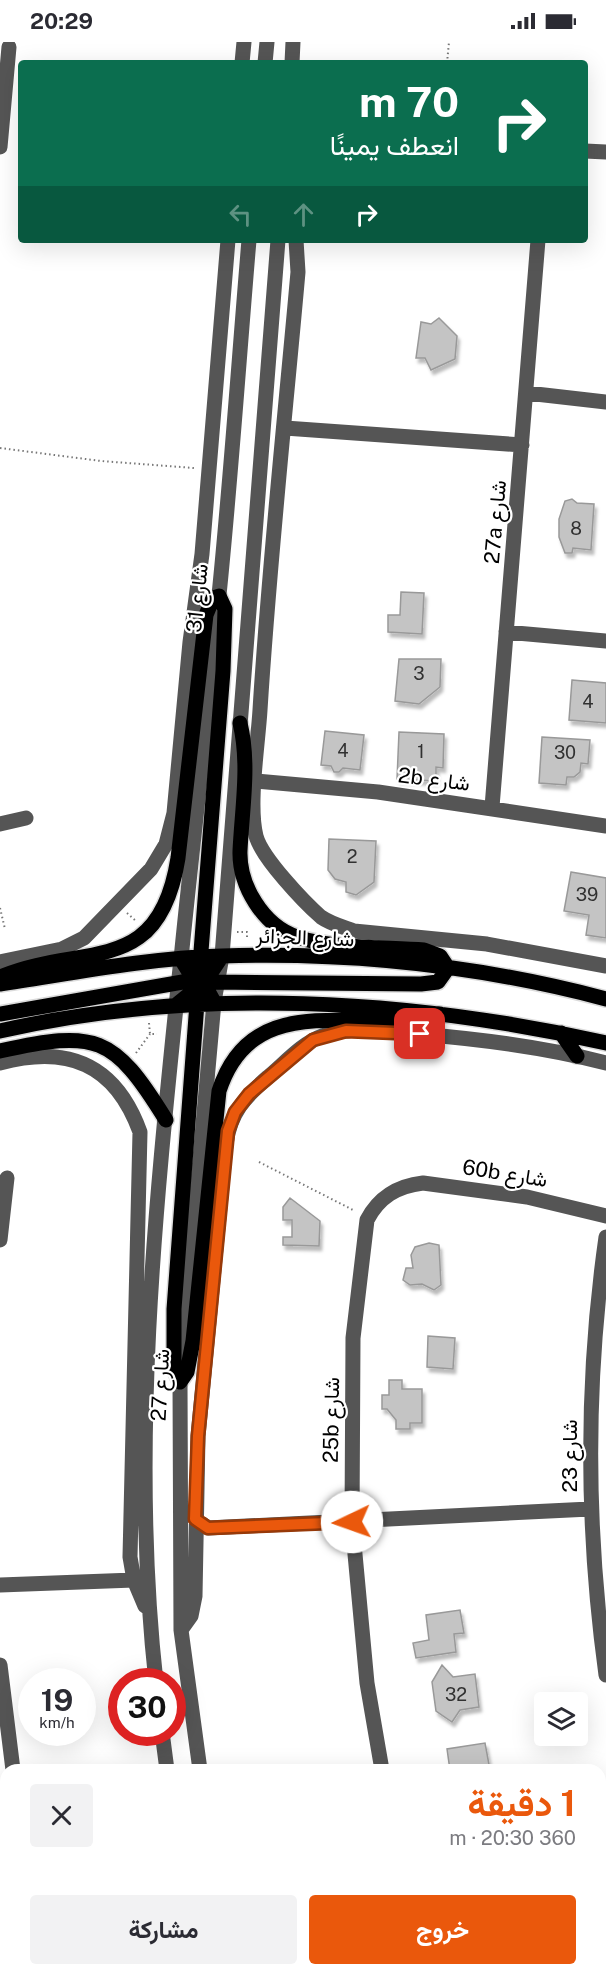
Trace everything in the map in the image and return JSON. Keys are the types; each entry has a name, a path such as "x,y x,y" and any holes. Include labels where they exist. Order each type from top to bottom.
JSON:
{"main road":[{"path":"0,977 21,970 103,955 134,942 148,931 166,905 175,880 206,615 213,598 219,596 225,609 223,671 201,957 202,986 174,1309 174,1368 180,1382"},
{"path":"0,1014 178,984 202,986 438,982 448,968 440,956 424,950 312,942 294,936 267,917 255,902 241,871 245,752 240,723"},
{"path":"0,1031 88,1015 176,1005 202,986 222,956"},
{"name":"شارع الجزائر","path":"0,984 181,959 222,956 363,960 448,968 518,979 606,999"},
{"path":"181,959 214,1002 374,1008 440,1014 513,1023 606,1043"},
{"path":"180,1382 187,1372 194,1341 219,1091 233,1059 258,1035 285,1023 405,1020 440,1014"},
{"path":"561,1033 577,1056"},
{"path":"0,1051 67,1038 87,1040 105,1048 128,1064 140,1078 166,1120"}],"street":[{"path":"242,60 244,42"},
{"path":"265,60 267,42"},
{"path":"292,60 295,43"},
{"path":"0,147 9,47"},
{"path":"588,151 606,152"},
{"path":"0,962 73,945 90,933 160,857 170,832 210,469 228,243"},
{"name":"شارع 31","path":"178,984 219,596 249,243"},
{"path":"222,956 278,243"},
{"path":"296,243 298,272 266,611 256,781 254,826 264,852 305,900 322,917 336,925 354,931 487,944 606,966"},
{"name":"27a شارع","path":"492,807 538,243"},
{"path":"526,393 606,402"},
{"path":"285,428 522,445"},
{"path":"248,634 266,611"},
{"path":"506,632 606,641"},
{"name":"2b شارع","path":"256,781 378,792 492,807 606,826"},
{"path":"0,824 26,818"},
{"name":"شارع 27","path":"154,1668 149,1618 147,1479 149,1336 178,984"},
{"name":"شارع 27","path":"199,1764 181,1630 180,1382 214,1002"},
{"path":"181,1630 194,1605 198,1436 226,1144 231,1121 242,1102 306,1045 321,1037 346,1031 484,1039 577,1056 606,1064"},
{"path":"0,1063 43,1055 80,1061 115,1087 135,1117 141,1147 130,1535 134,1580 149,1618"},
{"path":"0,1240 7,1178"},
{"name":"60b شارع","path":"367,1220 374,1206 396,1189 416,1184 437,1184 527,1197 606,1216"},
{"name":"25b شارع","path":"367,1220 353,1338 352,1522 368,1683 380,1764"},
{"name":"شارع 23","path":"606,1237 591,1384 590,1502 594,1573 606,1675"},
{"path":"135,1358 149,1336"},
{"path":"179,1473 196,1492"},
{"path":"195,1519 208,1528 352,1522 590,1502 606,1496"},
{"path":"0,1585 134,1580"},
{"path":"0,1665 4,1733 12,1764"},
{"path":"164,1746 166,1764"}],"path":[{"path":"447,60 449,42"},
{"path":"0,448 101,461 210,469"},
{"path":"118,905 148,931"},
{"path":"0,908 4,929"},
{"path":"128,1064 150,1034"},
{"path":"259,1162 345,1206 367,1220"}],"building":[{"path":"439,318 457,336 455,359 431,370 425,358 416,358 421,322 431,324"},
{"path":"572,499 577,503 594,504 591,550 573,548 572,553 565,553 559,537 559,519 565,501"},
{"path":"401,592 424,593 422,634 388,632 388,615 400,615"},
{"path":"399,659 441,659 440,687 419,704 395,701"},
{"path":"572,680 606,683 606,723 569,720"},
{"path":"325,731 364,735 360,770 343,768 339,772 334,772 331,766 321,765"},
{"path":"399,732 444,734 443,768 436,767 436,781 397,779"},
{"path":"542,737 590,740 588,764 581,763 580,772 574,777 567,777 566,785 539,783"},
{"path":"329,839 376,841 374,882 356,895 346,892 346,882 335,879 328,870"},
{"path":"571,872 606,878 606,938 586,935 589,915 564,911"},
{"path":"290,1198 320,1221 319,1246 283,1245 283,1237 292,1237 292,1220 283,1220 283,1207"},
{"path":"429,1243 439,1245 441,1285 434,1290 422,1284 410,1285 403,1280 406,1268 413,1268 411,1255 415,1247"},
{"path":"428,1336 455,1338 453,1369 427,1367"},
{"path":"389,1380 402,1380 402,1389 422,1389 422,1423 410,1423 410,1429 396,1429 396,1420 387,1409 382,1409 382,1395 389,1395"},
{"path":"460,1610 464,1633 454,1634 456,1652 416,1658 413,1643 429,1640 426,1615"},
{"path":"442,1665 453,1677 475,1674 479,1707 460,1710 452,1722 436,1711 432,1682"},
{"path":"485,1743 489,1764 449,1764 447,1749"}],"route":[{"path":"352,1522 208,1528 195,1519 198,1436 228,1131 235,1112 249,1094 313,1040 346,1031 420,1034"}]}
